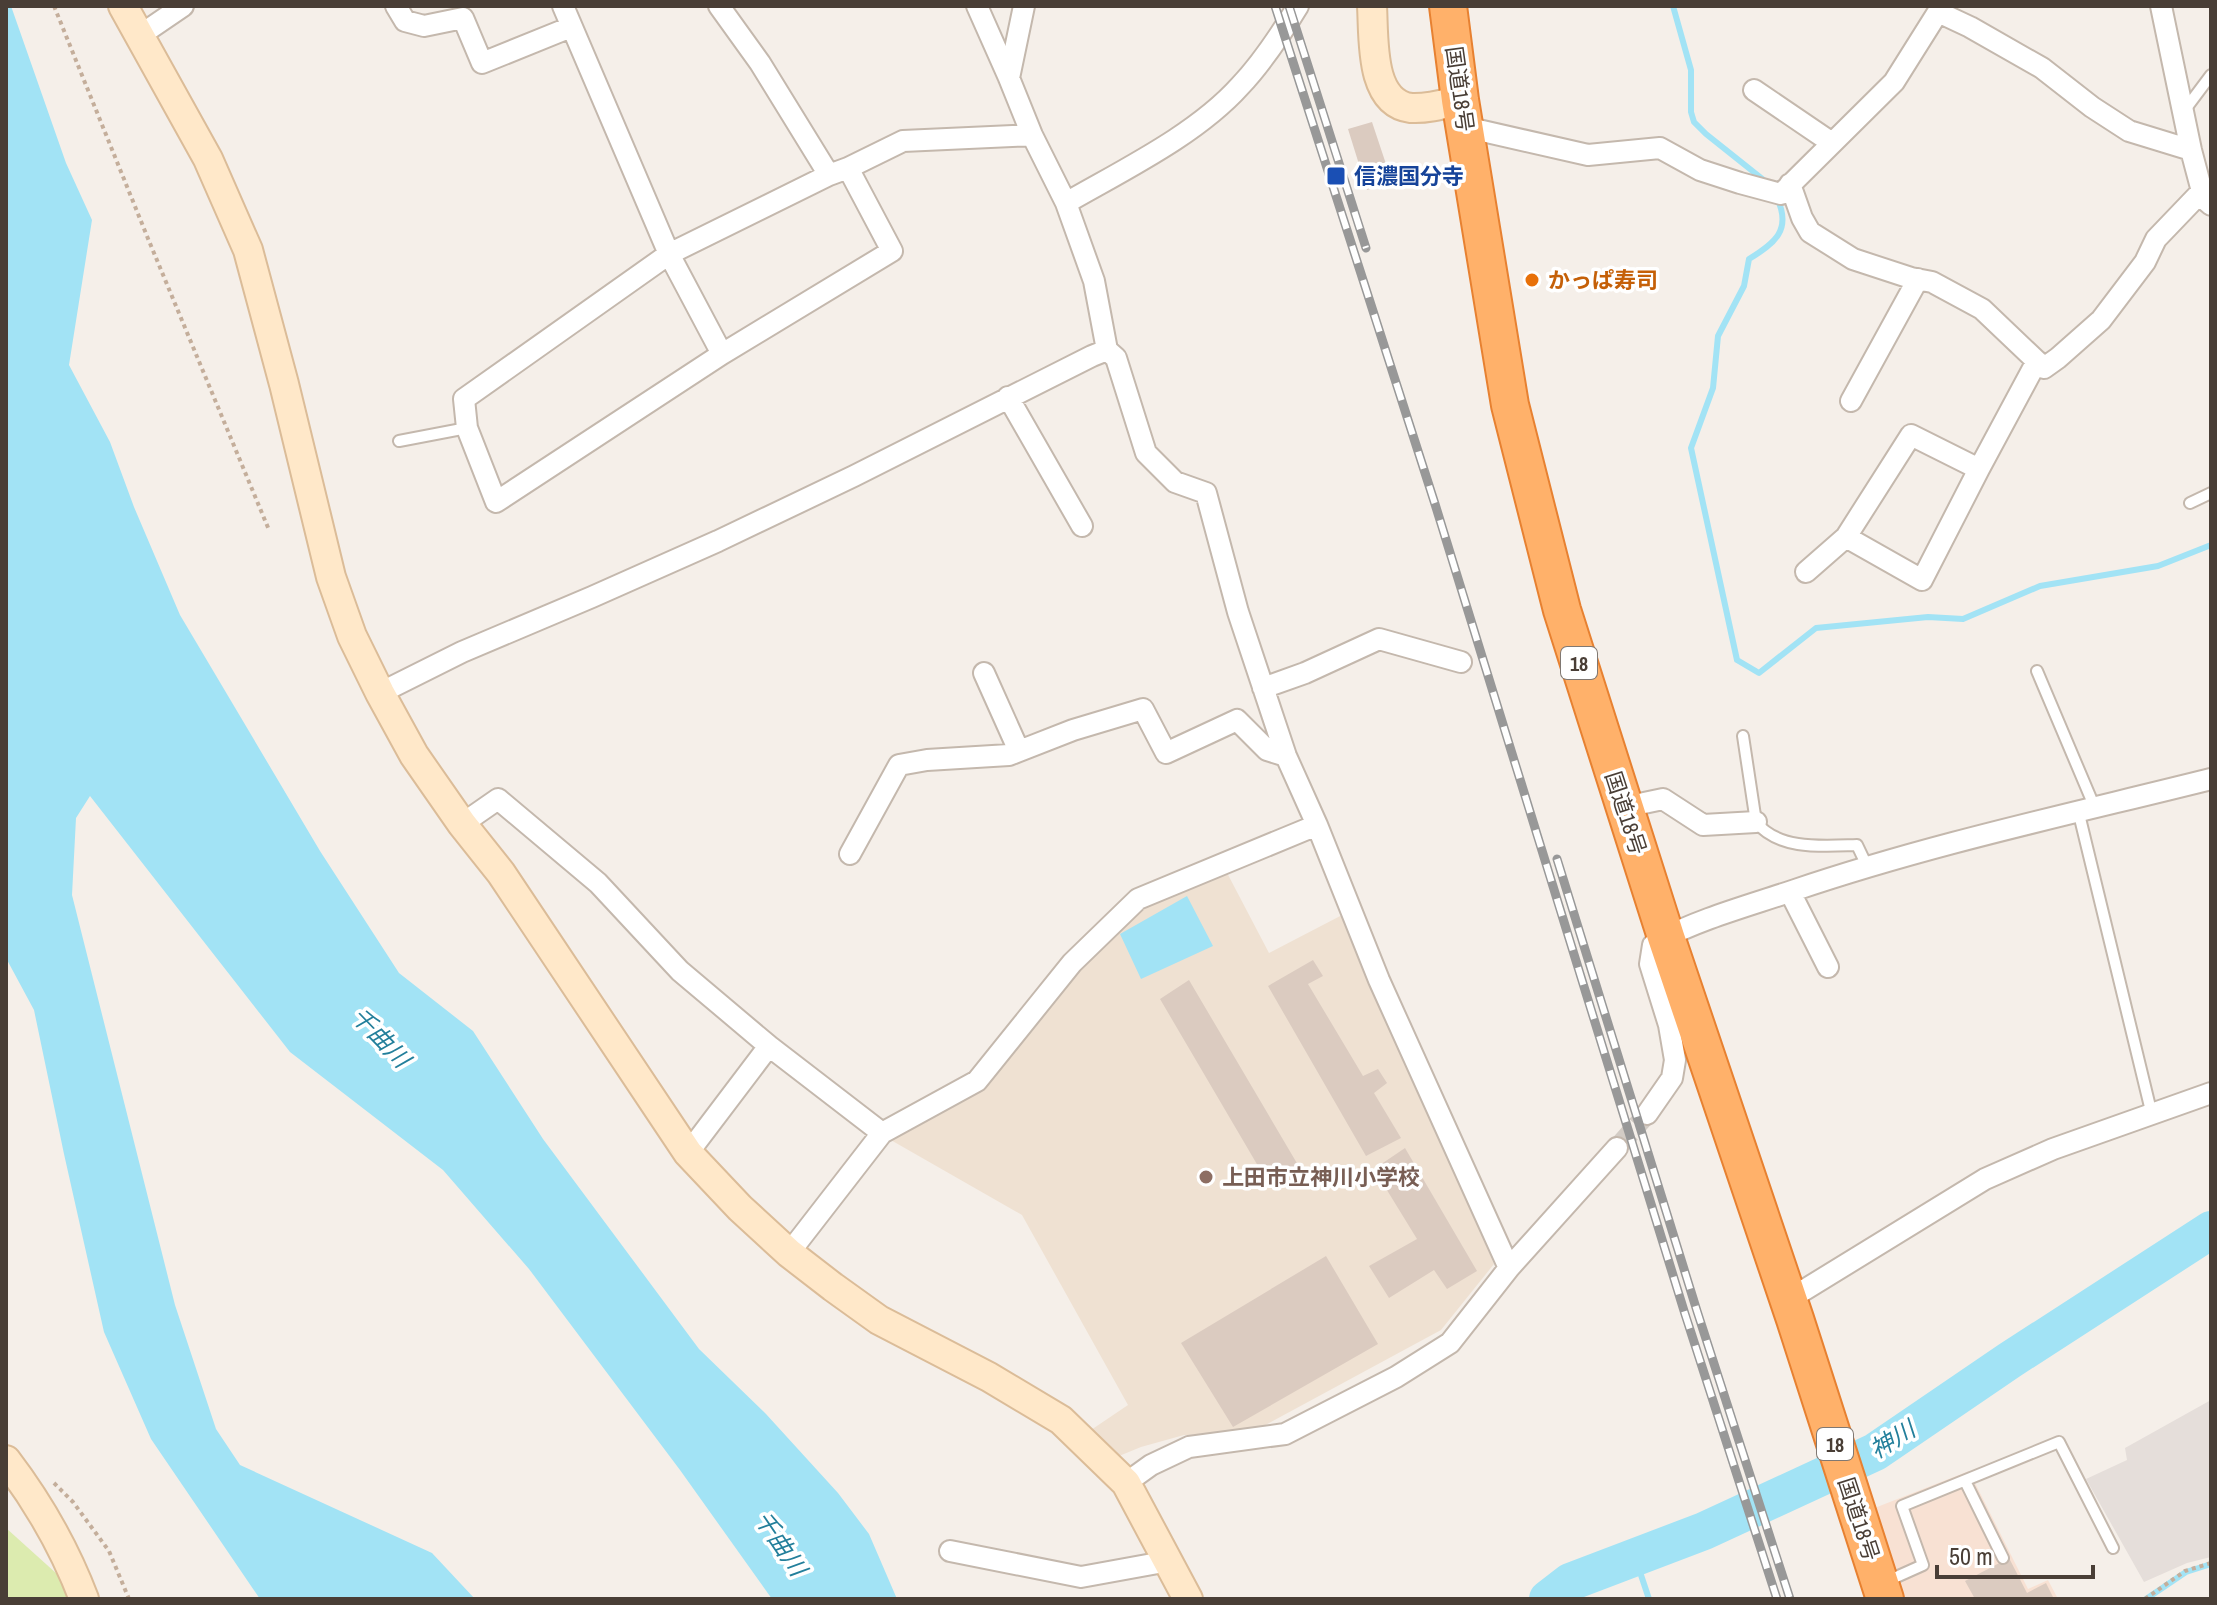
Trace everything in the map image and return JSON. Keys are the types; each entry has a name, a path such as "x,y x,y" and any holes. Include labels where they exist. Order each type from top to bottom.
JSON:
{"highway":[{"name":"国道18号","path":"1448,6 1510,405 1562,610 1666,937 1792,1310 1880,1584"}],"street":[{"path":"123,6 208,159 248,250 331,577 352,636 414,755 501,873 688,1153 740,1208 789,1253 879,1320 989,1377 1061,1420 1126,1483 1188,1599"},
{"path":"139,36 183,6"},
{"path":"396,6 405,21 424,26 463,18 482,63 571,27"},
{"path":"563,6 669,254 722,354"},
{"path":"719,6 838,172 892,251 722,354 496,502 467,428 464,399 669,254 838,172 903,141 1032,135"},
{"path":"977,6 1032,135 1066,203 1094,281 1107,350 1116,358 1146,453 1175,482 1206,493 1238,612 1286,756 1379,980 1509,1268"},
{"path":"1009,78 1024,6"},
{"path":"1066,203 1153,153 1239,88 1267,55 1298,6"},
{"path":"1372,6 1380,84 1393,101 1407,108 1463,113 1588,155 1660,148 1700,170 1781,194 1894,82 1930,9 1970,27 2042,68 2129,131 2191,150"},
{"path":"1790,184 1810,232 1853,259 1932,282 1982,309 2044,368 2101,320 2145,262 2156,239 2206,198 2191,150 2161,6"},
{"path":"1754,90 1832,143"},
{"path":"1851,401 1918,279"},
{"path":"380,693 462,652 718,541 1107,350"},
{"path":"1846,537 1922,580 2037,361"},
{"path":"1008,397 1082,526"},
{"path":"1806,572 1846,537 1911,435 1979,469"},
{"path":"1263,688 1305,673 1379,639 1461,662"},
{"path":"984,673 1019,751"},
{"path":"850,854 899,765 927,760 1009,755 1073,730 1143,709 1166,753 1237,720 1267,750 1286,756"},
{"path":"1647,1114 1672,1078 1675,1060 1669,1025 1650,964 1653,945 1666,937 1701,920 1867,866 1955,841 2211,779"},
{"path":"462,824 498,799 598,883 680,971 769,1046 882,1133"},
{"path":"1625,807 1663,799 1703,825 1756,822"},
{"path":"789,1253 882,1133 977,1081 1072,963 1138,899 1317,825"},
{"path":"1790,892 1828,967"},
{"path":"688,1153 769,1046"},
{"path":"1792,1310 1985,1179 2053,1149 2211,1093"},
{"path":"1126,1483 1151,1465 1189,1447 1285,1434 1396,1377 1450,1343 1509,1268 1617,1148"},
{"path":"12,1467 54,1533 84,1599"},
{"path":"950,1551 1081,1577 1169,1563"}],"lane":[{"path":"2184,111 2211,75"},
{"path":"399,441 467,428"},
{"path":"2190,503 2211,493"},
{"path":"2037,671 2087,809 2152,1115"},
{"path":"1743,736 1756,822 1760,827 1785,841 1820,847 1857,845 1867,866"},
{"path":"1880,1584 1923,1565 1902,1506 2059,1442 2113,1548"},
{"path":"1965,1481 2003,1558"}],"path":[{"path":"54,6 269,530"},
{"path":"12,1467 50,1479 73,1502 109,1551 129,1599"},
{"path":"2145,1599 2185,1571 2211,1563"}],"shaded area":[{"name":"上田市立神川小学校","path":"1225,869 1269,953 1346,913 1494,1264 1441,1330 1258,1429 1237,1434 1184,1435 1119,1456 1091,1430 1128,1405 1022,1215 889,1139 982,1085 1079,964 1140,905"},
{"path":"2211,1400 2211,1557 2187,1563 2144,1582 2086,1479 2127,1460 2125,1448"},
{"path":"1969,1471 2028,1589 2048,1580 2058,1599 1905,1599 1872,1509"}],"green space":[{"path":"6,1528 67,1583 78,1599 6,1599"}],"water":[{"name":"千曲川","path":"6,6 11,6 66,163 92,220 69,365 110,442 180,615 320,851 399,973 473,1031 543,1139 699,1349 766,1414 838,1493 869,1534 897,1599 772,1599 680,1470 529,1269 443,1170 290,1052 90,796 76,818 72,895 175,1305 216,1429 240,1465 432,1553 475,1599 260,1599 151,1439 104,1332 34,1010 6,958"},
{"path":"1187,896 1213,946 1141,979 1120,934"}],"building":[{"path":"1372,122 1392,182 1367,190 1348,129"},
{"path":"1313,960 1323,976 1308,984 1363,1076 1378,1069 1387,1083 1374,1093 1401,1138 1366,1156 1268,986"},
{"path":"1189,980 1298,1165 1268,1183 1160,999"},
{"path":"1405,1148 1477,1271 1447,1289 1434,1270 1389,1298 1369,1266 1417,1239 1374,1169"},
{"path":"1326,1256 1378,1344 1233,1427 1181,1343"},
{"path":"2009,1558 2027,1593 2046,1583 2054,1599 1975,1599 1965,1581"}],"waterway":[{"path":"1673,6 1691,70 1691,112 1694,122 1770,185"},
{"path":"1777,198 1782,227 1773,241 1749,259 1744,286 1718,336 1713,388 1691,448 1737,660 1759,673 1816,628 1928,617 1963,619 2040,586 2158,566 2211,545"},
{"name":"神川","path":"1548,1599 1570,1582 1704,1531 1875,1452 2211,1230"},
{"path":"1635,1557 1649,1599"},
{"path":"2146,1599 2186,1572 2211,1564"}],"tunnel":[{"path":"1617,1148 1647,1114"}],"railway":[{"path":"1275,6 1435,504 1685,1314 1777,1599"},
{"path":"1289,6 1366,248"},
{"path":"1557,859 1790,1599"}],"place":[{"name":"信濃国分寺","path":"1336,176"},
{"name":"かっぱ寿司","path":"1532,280"},
{"name":"上田市立神川小学校","path":"1206,1177"}]}
